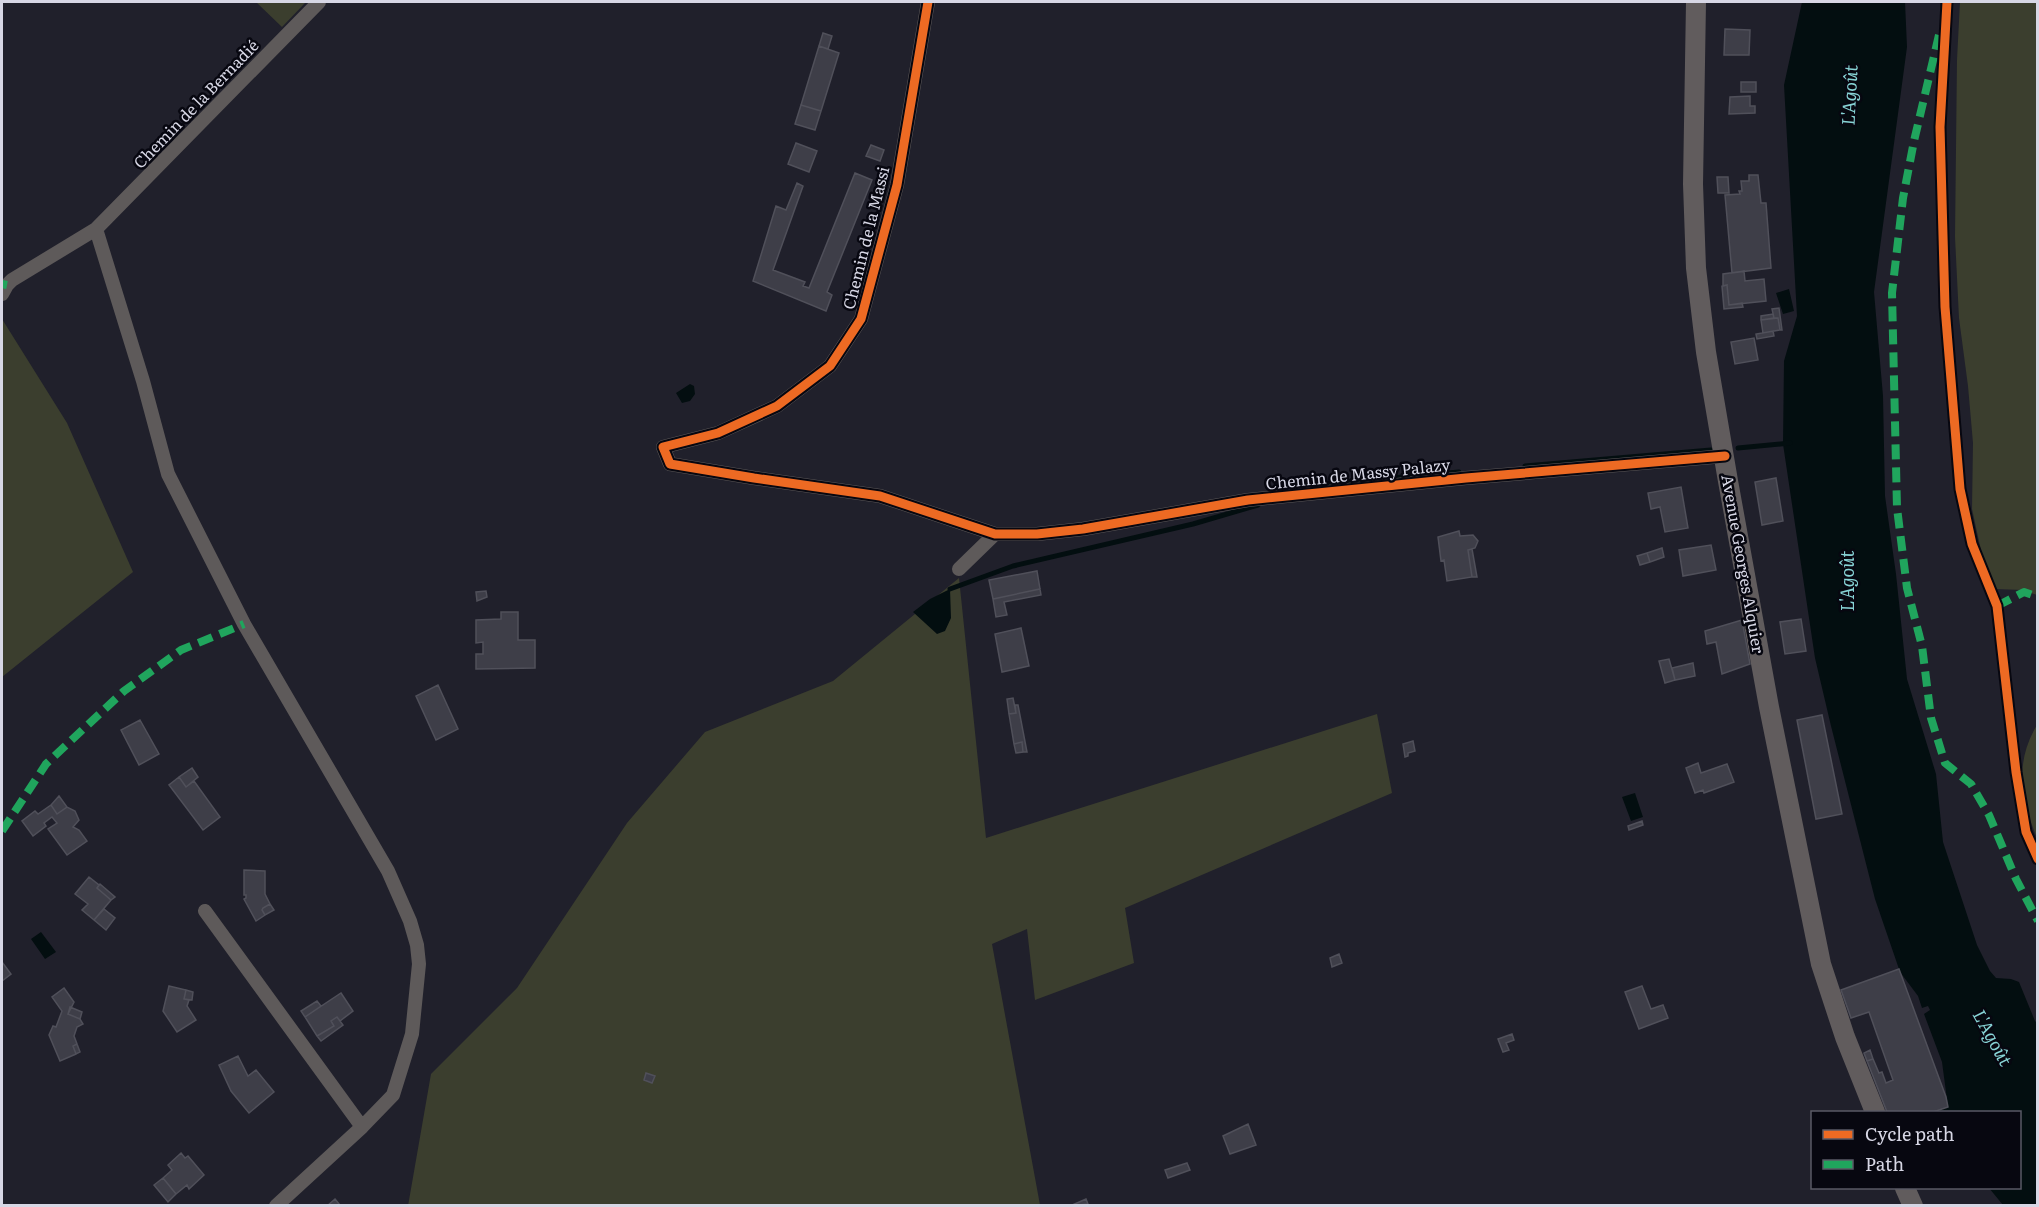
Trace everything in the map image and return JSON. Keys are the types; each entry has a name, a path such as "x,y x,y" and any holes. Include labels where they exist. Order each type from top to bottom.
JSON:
{"main road":[{"name":"Avenue Georges Alquier","path":"1696,2 1693,184 1696,268 1706,352 1769,707 1821,964 1845,1037 1874,1111"},
{"path":"1905,1189 1913,1206"}],"street":[{"name":"Chemin de la Bernadié","path":"2,294 12,280 96,230 319,2"},
{"name":"Chemin de la Massi","path":"928,2 897,185 861,319 830,366 777,406 718,433 663,447 670,464 880,495 995,534"},
{"path":"96,230 143,381 168,474 244,624 388,871 410,921 417,945 419,964 412,1034 393,1095 362,1127 276,1206"},
{"name":"Chemin de Massy Palazy","path":"995,534 1037,534 1083,529 1248,500 1466,478 1725,456"},
{"path":"960,568 995,534"},
{"path":"205,911 362,1127"}],"green space":[{"path":"256,2 306,2 282,27"},
{"path":"1960,2 2037,2 2037,595 2023,590 1995,589 1984,564 1972,509 1973,443 1959,318 1955,237"},
{"path":"2,319 67,423 133,572 2,677"},
{"path":"959,578 986,838 1377,714 1392,793 1125,908 1134,963 1035,1000 1027,929 992,944 1040,1205 408,1206 431,1074 517,988 627,823 705,732 833,681"},
{"path":"2037,725 2037,838 2027,809 2022,781 2025,753"}],"water":[{"name":"L'Agoût","path":"1802,2 1905,2 1907,47 1874,292 1883,396 1885,496 1907,679 1936,774 1943,842 1977,945 1990,971 1996,978 2019,982 2037,1023 2037,1205 2003,1205 1990,1189 2021,1189 2021,1111 1936,1111 1948,1107 1942,1062 1924,1014 1930,1010 1928,1006 1922,1008 1918,996 1900,972 1875,899 1815,658 1783,444 1784,361 1797,316 1784,85"},
{"path":"1789,289 1794,311 1783,314 1776,293"},
{"path":"690,384 694,386 695,394 690,401 682,403 676,393"},
{"path":"950,589 951,618 945,631 937,634 913,612 930,599"},
{"path":"1635,793 1643,817 1631,821 1622,797"},
{"path":"41,932 56,952 45,959 31,939"}],"building":[{"path":"1725,29 1750,30 1749,55 1724,55"},
{"path":"823,33 832,36 828,49 819,46"},
{"path":"819,46 839,53 821,111 801,105"},
{"path":"1741,82 1756,82 1756,92 1741,92"},
{"path":"1750,96 1750,106 1755,106 1755,113 1729,114 1730,97"},
{"path":"801,105 821,111 815,130 795,124"},
{"path":"796,143 817,151 809,172 788,164"},
{"path":"871,145 884,150 880,161 866,156"},
{"path":"855,173 872,180 827,292 832,295 826,311 753,281 776,206 786,210 797,183 803,186 773,270 805,282 803,286 809,288"},
{"path":"1749,175 1758,175 1761,203 1766,203 1771,268 1732,273 1725,195 1740,194 1741,181 1749,181"},
{"path":"1717,177 1728,177 1729,193 1718,193"},
{"path":"1744,271 1745,281 1764,279 1766,301 1729,305 1727,285 1723,286 1723,274"},
{"path":"1727,285 1729,305 1742,303 1743,307 1724,309 1722,286"},
{"path":"1779,308 1782,330 1780,330 1778,318 1774,318 1772,309"},
{"path":"1773,314 1774,318 1761,320 1761,316"},
{"path":"1778,318 1780,330 1763,333 1761,320"},
{"path":"1773,331 1774,336 1757,339 1756,334"},
{"path":"1754,338 1758,360 1735,364 1731,342"},
{"path":"1776,478 1783,521 1762,525 1755,482"},
{"path":"1681,487 1688,528 1665,532 1660,507 1651,509 1648,493"},
{"path":"1459,531 1460,536 1473,535 1478,541 1475,548 1468,550 1472,577 1447,581 1444,560 1441,561 1438,537"},
{"path":"1711,545 1716,570 1683,576 1679,550"},
{"path":"1662,548 1664,557 1650,562 1647,553"},
{"path":"1472,549 1477,577 1472,577 1468,550"},
{"path":"1647,553 1650,562 1640,565 1637,556"},
{"path":"1037,571 1040,589 993,599 989,580"},
{"path":"1040,589 1041,595 1004,602 1007,615 996,617 993,599"},
{"path":"486,591 487,597 477,601 476,592"},
{"path":"501,612 518,612 518,640 535,640 535,668 476,669 476,654 483,654 483,642 476,643 476,620 501,619"},
{"path":"1801,619 1806,651 1785,654 1780,622"},
{"path":"1742,620 1750,664 1722,674 1716,642 1707,644 1705,631"},
{"path":"1021,628 1029,666 1002,672 995,634"},
{"path":"1669,659 1675,680 1665,683 1659,661"},
{"path":"1693,663 1695,676 1675,680 1672,668"},
{"path":"438,685 458,729 436,740 416,696"},
{"path":"1013,698 1016,713 1009,714 1007,699"},
{"path":"1015,705 1018,705 1027,752 1023,752 1022,742 1014,744 1009,714 1016,713"},
{"path":"1822,715 1842,814 1816,819 1797,720"},
{"path":"140,720 159,754 139,765 121,730"},
{"path":"1413,741 1415,751 1408,753 1405,757 1403,744"},
{"path":"1022,742 1023,752 1016,753 1014,744"},
{"path":"1698,763 1701,773 1727,764 1734,782 1704,793 1703,790 1695,793 1686,768"},
{"path":"192,768 198,777 186,787 179,777"},
{"path":"179,777 186,787 194,781 220,817 203,830 169,785"},
{"path":"59,796 67,807 57,814 51,805"},
{"path":"51,805 57,814 67,807 75,811 79,820 73,827 79,830 87,841 67,855 48,829 57,823 52,817 44,823 46,826 33,836 22,821 35,811 38,814"},
{"path":"1642,821 1643,825 1629,830 1628,826"},
{"path":"244,870 265,871 265,894 270,904 262,910 265,915 256,921 244,899 246,895 244,895"},
{"path":"89,877 99,885 97,888 111,900 94,920 82,910 88,904 75,894"},
{"path":"100,884 115,897 111,900 97,888"},
{"path":"270,904 274,910 265,915 262,910"},
{"path":"104,909 115,918 106,930 94,920"},
{"path":"1339,954 1342,963 1332,967 1330,958"},
{"path":"2,962 11,974 2,981"},
{"path":"1899,969 1948,1107 1936,1111 1887,1111 1867,1061 1873,1059 1886,1083 1893,1080 1869,1012 1851,1018 1841,990"},
{"path":"169,986 186,990 184,999 189,1000 187,1006 196,1020 177,1032 163,1011"},
{"path":"1642,986 1651,1009 1663,1005 1668,1018 1639,1029 1625,992"},
{"path":"64,988 74,1002 68,1014 80,1019 83,1024 77,1027 74,1036 77,1044 73,1046 76,1054 60,1061 49,1035 53,1026 56,1027 62,1011 52,997"},
{"path":"186,990 193,992 192,1000 184,999"},
{"path":"341,993 353,1011 340,1021 337,1017 331,1021 334,1026 317,1036 305,1017"},
{"path":"317,1001 321,1006 305,1017 301,1011"},
{"path":"70,1007 82,1012 80,1019 68,1014"},
{"path":"337,1017 343,1025 321,1041 317,1036 334,1026 331,1021"},
{"path":"1512,1034 1514,1040 1506,1043 1509,1050 1503,1052 1498,1039"},
{"path":"77,1044 80,1052 76,1054 73,1046"},
{"path":"1870,1050 1873,1059 1867,1061 1864,1053"},
{"path":"238,1056 248,1076 256,1070 274,1092 249,1113 231,1091 219,1065"},
{"path":"646,1073 655,1076 652,1083 644,1080"},
{"path":"1248,1124 1256,1145 1230,1154 1223,1136"},
{"path":"181,1153 185,1158 188,1156 204,1175 189,1189 187,1185 176,1194 163,1178 172,1170 168,1165"},
{"path":"1187,1163 1190,1170 1168,1178 1165,1170"},
{"path":"163,1178 176,1194 168,1202 154,1185"},
{"path":"335,1199 340,1205 327,1206"},
{"path":"1086,1199 1088,1204 1070,1206"}],"waterway":[{"path":"1738,448 1790,443"},
{"path":"1525,466 1711,450"},
{"path":"1324,484 1459,472"},
{"path":"950,589 1013,566 1193,524 1258,505"}],"marked path":[{"path":"1939,35 1903,198 1892,293 1897,508 1907,588 1922,646 1931,718 1945,763 1971,784 1989,815 2016,879 2038,921"},
{"path":"2,284 7,285"},
{"path":"1997,606 2024,592 2038,597"},
{"path":"2,831 46,764 124,691 181,650 244,624"}],"cycle path":[{"path":"928,2 897,185 861,319 830,366 777,406 718,433 663,447 670,464 880,496 995,534 1037,534 1083,529 1248,500 1466,478 1725,456"},
{"path":"1947,2 1940,127 1945,307 1960,489 1972,544 1997,606 2016,772 2026,832 2038,859"}]}
